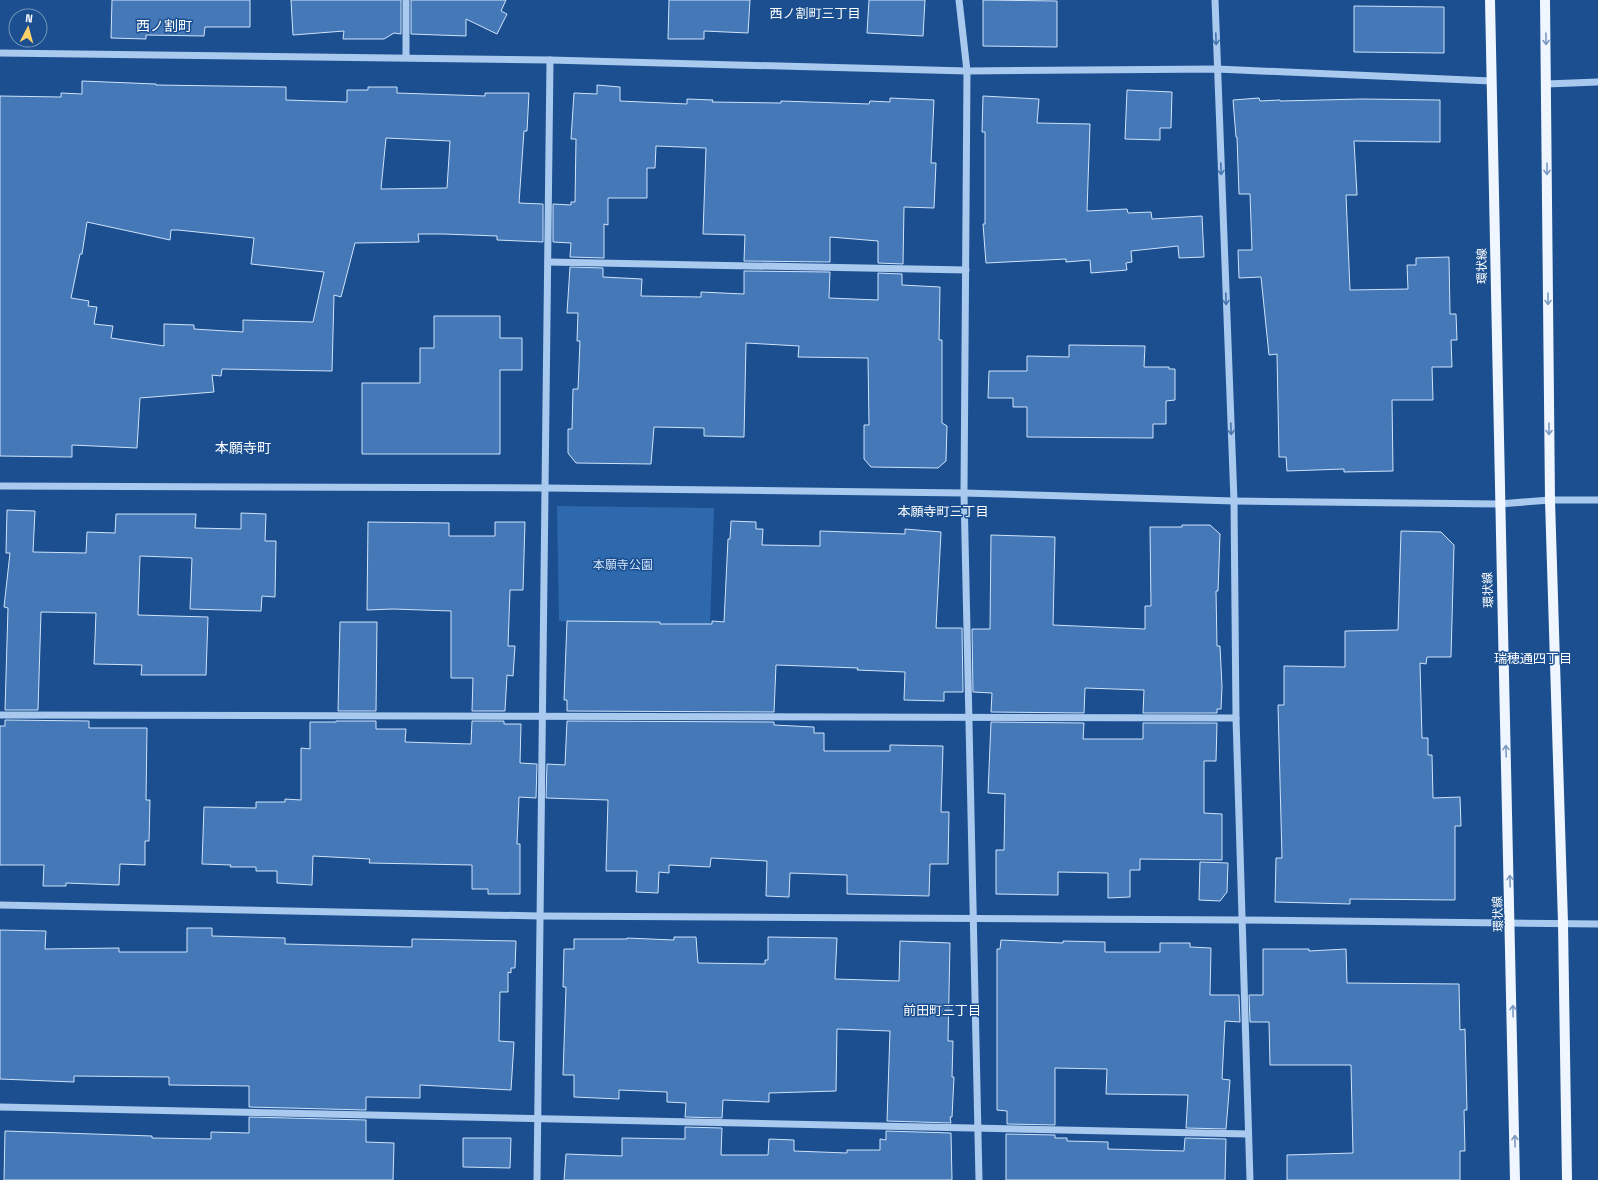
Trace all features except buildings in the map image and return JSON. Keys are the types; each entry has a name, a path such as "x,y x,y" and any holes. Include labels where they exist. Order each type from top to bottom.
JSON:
{"main road":[{"name":"環状線","path":"1490,0 1499,504 1511,923 1516,1180"},
{"path":"1545,0 1550,500 1563,923 1567,1180"}],"street":[{"path":"406,0 406,57"},
{"path":"959,0 967,71 964,493 979,1180"},
{"path":"1215,0 1234,501 1236,718 1250,1180"},
{"path":"0,53 406,57 967,71 1217,69 1491,81"},
{"path":"536,1180 550,60"},
{"path":"1546,84 1598,82"},
{"path":"548,262 966,270"},
{"path":"0,486 545,488 964,493 1234,501 1499,504 1550,500 1598,500"},
{"path":"0,715 1236,718"},
{"path":"0,904 540,916 1242,920 1598,924"},
{"path":"0,1107 1248,1134"}],"green space":[{"name":"本願寺公園","path":"557,506 714,508 710,625 559,621"}],"district":[{"name":"西ノ割町三丁目","path":"815,13"},
{"name":"西ノ割町","path":"164,26"},
{"name":"本願寺町","path":"243,448"},
{"name":"本願寺町三丁目","path":"943,511"},
{"name":"瑞穂通四丁目","path":"1533,658"},
{"name":"前田町三丁目","path":"942,1010"}]}
